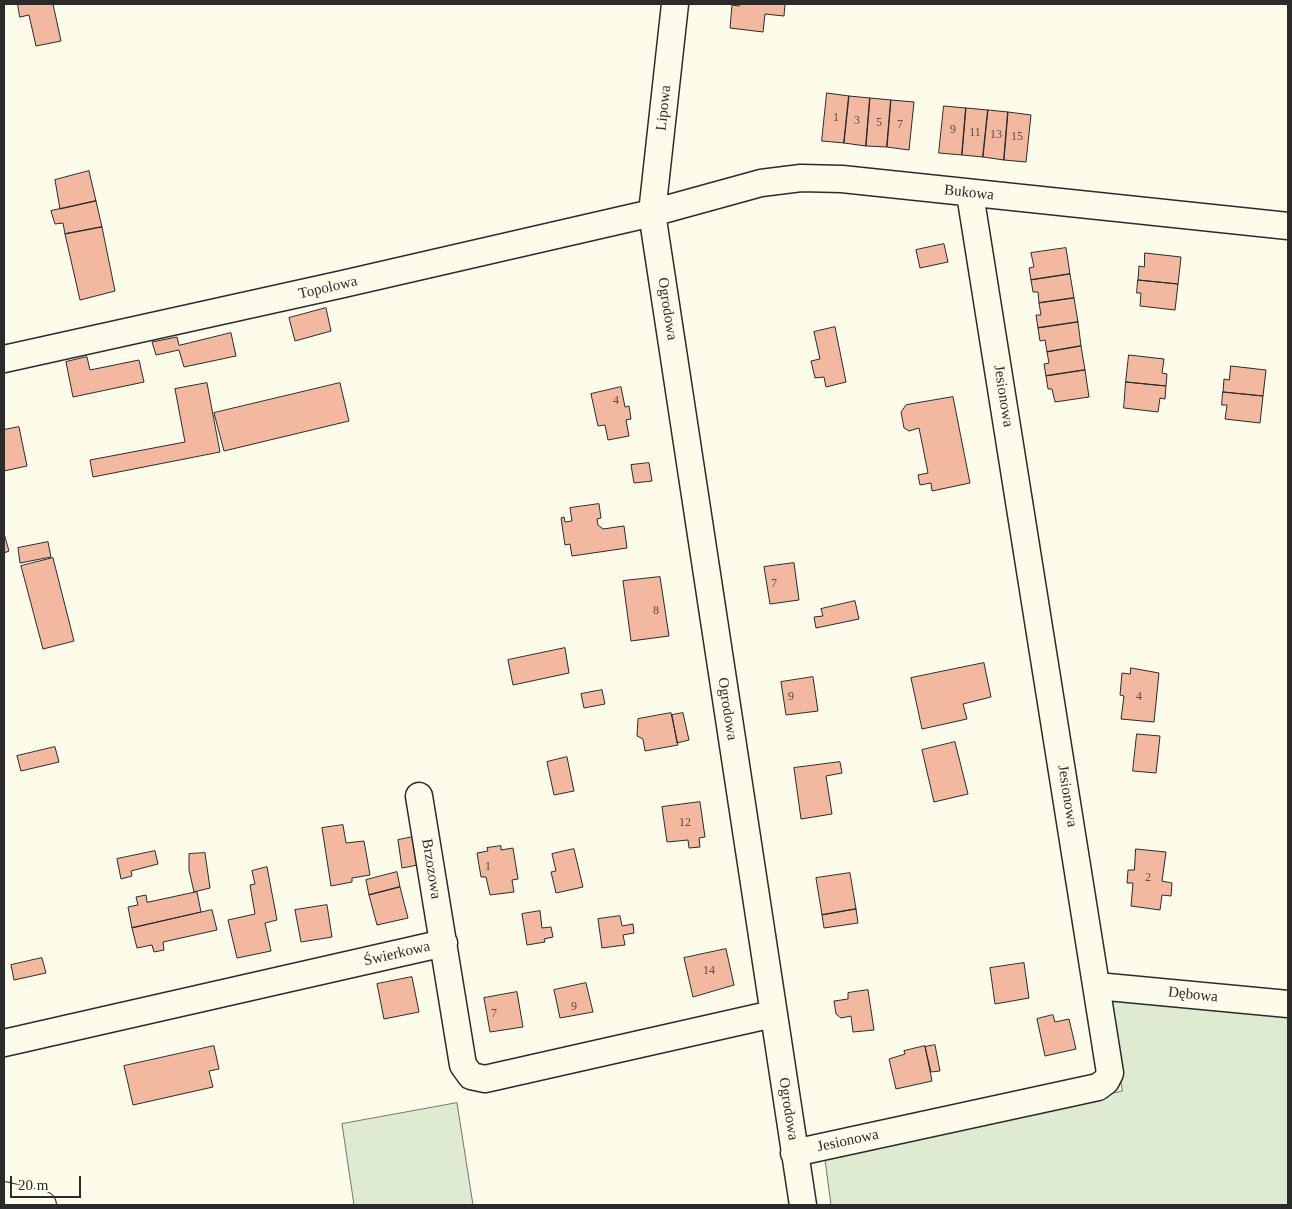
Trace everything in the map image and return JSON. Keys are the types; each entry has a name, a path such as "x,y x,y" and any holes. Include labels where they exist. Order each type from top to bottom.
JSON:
{"main road":[{"path":"4,1196 42,1205"}],"street":[{"name":"Lipowa","path":"652,213 675,4"},
{"name":"Bukowa","path":"652,213 761,183 801,178 842,179 970,194 1288,226"},
{"name":"Jesionowa","path":"794,1153 1098,1087 1106,1081 1110,1073 970,194"},
{"name":"Topolowa","path":"4,359 652,213"},
{"name":"Ogrodowa","path":"652,213 803,1205"},
{"name":"Brzozowa","path":"419,796 444,943"},
{"name":"Świerkowa","path":"4,1043 444,943 463,1065 471,1076 485,1079 773,1014"},
{"name":"Dębowa","path":"1097,986 1288,1004"}],"green space":[{"path":"1107,991 1288,1013 1288,1205 831,1205 825,1160 1122,1091"},
{"path":"457,1103 473,1205 354,1205 342,1124"}],"building":[{"path":"18,4 53,4 61,41 36,46 29,15 20,17"},
{"path":"739,4 785,4 784,16 765,14 763,32 730,28 732,5 739,6"},
{"path":"827,93 849,96 844,143 822,141"},
{"path":"849,96 870,98 866,146 844,143"},
{"path":"870,98 891,100 887,147 866,146"},
{"path":"891,100 914,102 909,150 887,147"},
{"path":"944,106 966,108 962,155 939,153"},
{"path":"966,108 988,110 983,157 962,155"},
{"path":"988,110 1008,112 1004,160 983,157"},
{"path":"1008,112 1031,115 1026,162 1004,160"},
{"path":"89,171 96,201 60,209 55,180"},
{"path":"96,201 102,227 65,234 63,223 55,224 51,211"},
{"path":"102,227 115,291 80,300 65,234"},
{"path":"944,244 948,262 920,268 916,250"},
{"path":"1066,248 1070,274 1031,280 1029,268 1034,267 1031,253"},
{"path":"1145,253 1181,257 1178,284 1138,280 1139,266 1144,267"},
{"path":"1070,274 1074,298 1039,303 1038,292 1033,292 1031,280"},
{"path":"1138,280 1178,284 1175,310 1140,306 1141,293 1137,293"},
{"path":"1074,298 1078,322 1038,328 1036,315 1041,315 1039,303"},
{"path":"326,308 331,331 295,341 289,318"},
{"path":"1078,322 1081,346 1047,352 1045,340 1040,341 1038,328"},
{"path":"835,327 846,382 826,387 824,377 815,378 811,361 820,359 814,332"},
{"path":"231,333 236,356 184,367 179,350 156,355 152,342 177,337 179,345"},
{"path":"1081,346 1085,370 1046,376 1044,364 1049,363 1047,352"},
{"path":"1129,355 1164,359 1162,373 1167,374 1166,386 1126,382"},
{"path":"87,357 90,370 139,360 144,382 73,397 66,362"},
{"path":"1231,366 1266,370 1263,396 1223,392 1224,379 1229,380"},
{"path":"1085,370 1089,397 1055,402 1052,389 1048,389 1046,376"},
{"path":"1126,382 1166,386 1165,399 1160,398 1158,412 1124,408"},
{"path":"207,383 220,452 93,477 90,460 185,442 175,389"},
{"path":"340,383 349,421 224,451 214,413"},
{"path":"621,387 625,407 629,406 631,419 626,420 629,436 608,440 605,425 598,426 591,394"},
{"path":"1223,392 1263,396 1260,423 1225,419 1227,405 1222,405"},
{"path":"953,397 970,483 932,491 931,483 920,485 918,475 928,473 919,428 909,431 904,428 901,412 906,405"},
{"path":"19,427 27,466 4,471 4,430"},
{"path":"649,463 652,481 634,483 631,465"},
{"path":"599,504 601,518 597,519 598,525 603,529 624,526 627,548 572,556 570,544 565,545 561,518 564,517 565,522 572,521 570,508"},
{"path":"4,538 9,551 4,553"},
{"path":"48,542 51,557 20,563 18,548"},
{"path":"53,558 74,641 43,649 21,566"},
{"path":"794,563 799,600 770,604 764,567"},
{"path":"660,577 669,636 631,641 623,581"},
{"path":"855,601 859,619 816,628 814,617 823,616 821,609"},
{"path":"565,648 569,673 513,685 508,660"},
{"path":"984,663 991,697 963,704 967,719 922,729 911,678"},
{"path":"1131,668 1159,673 1154,722 1121,719 1124,696 1120,695 1122,673 1130,674"},
{"path":"813,677 818,711 786,715 781,682"},
{"path":"602,690 605,704 584,708 581,694"},
{"path":"671,713 678,745 645,751 643,739 637,736 638,719"},
{"path":"683,713 689,740 677,743 672,715"},
{"path":"1137,734 1160,736 1156,773 1133,771"},
{"path":"955,742 968,794 934,802 922,750"},
{"path":"55,747 59,762 21,771 17,756"},
{"path":"567,757 574,791 554,795 547,762"},
{"path":"840,762 842,773 826,776 832,814 801,819 794,768"},
{"path":"700,802 705,837 699,838 700,847 689,848 688,840 667,842 662,807"},
{"path":"343,825 346,843 364,841 370,875 352,878 352,882 331,886 322,828"},
{"path":"413,837 418,865 402,868 398,840"},
{"path":"501,846 501,850 513,848 518,879 512,880 514,892 490,895 486,877 481,877 477,853 488,851 487,848"},
{"path":"574,849 583,887 556,893 551,872 556,871 552,854"},
{"path":"1136,849 1166,852 1162,881 1172,883 1171,896 1162,895 1160,910 1131,906 1133,883 1127,883 1128,870 1134,870"},
{"path":"155,851 158,864 131,871 132,876 121,879 117,859"},
{"path":"205,853 210,888 194,892 189,870 189,854"},
{"path":"267,867 277,920 265,923 271,951 237,958 228,920 255,914 250,885 255,884 252,871"},
{"path":"397,872 400,887 369,895 366,880"},
{"path":"850,873 856,909 822,915 816,878"},
{"path":"400,887 408,918 377,925 369,895"},
{"path":"197,892 201,912 132,928 128,907 138,905 136,897 146,895 147,902"},
{"path":"327,905 332,937 301,942 295,910"},
{"path":"856,909 858,923 824,928 822,915"},
{"path":"212,910 217,930 163,942 164,950 154,952 152,945 137,948 132,928"},
{"path":"540,911 542,928 551,927 553,937 544,939 545,942 527,945 522,914"},
{"path":"620,916 622,926 633,924 634,933 623,935 625,945 602,948 598,919"},
{"path":"726,949 734,985 693,997 684,958"},
{"path":"42,958 46,973 14,980 11,965"},
{"path":"1024,963 1029,998 995,1004 990,968"},
{"path":"412,977 419,1012 384,1019 377,984"},
{"path":"586,983 593,1012 560,1018 554,990"},
{"path":"868,990 874,1030 853,1032 851,1016 841,1018 836,1014 834,1001 848,999 848,993"},
{"path":"517,992 523,1027 490,1032 484,998"},
{"path":"1053,1015 1055,1022 1069,1019 1076,1049 1045,1056 1037,1019"},
{"path":"935,1045 940,1071 931,1072 925,1047"},
{"path":"214,1046 219,1069 209,1071 213,1087 133,1105 124,1066"},
{"path":"925,1046 932,1081 896,1089 889,1059 905,1054 904,1051"}]}
